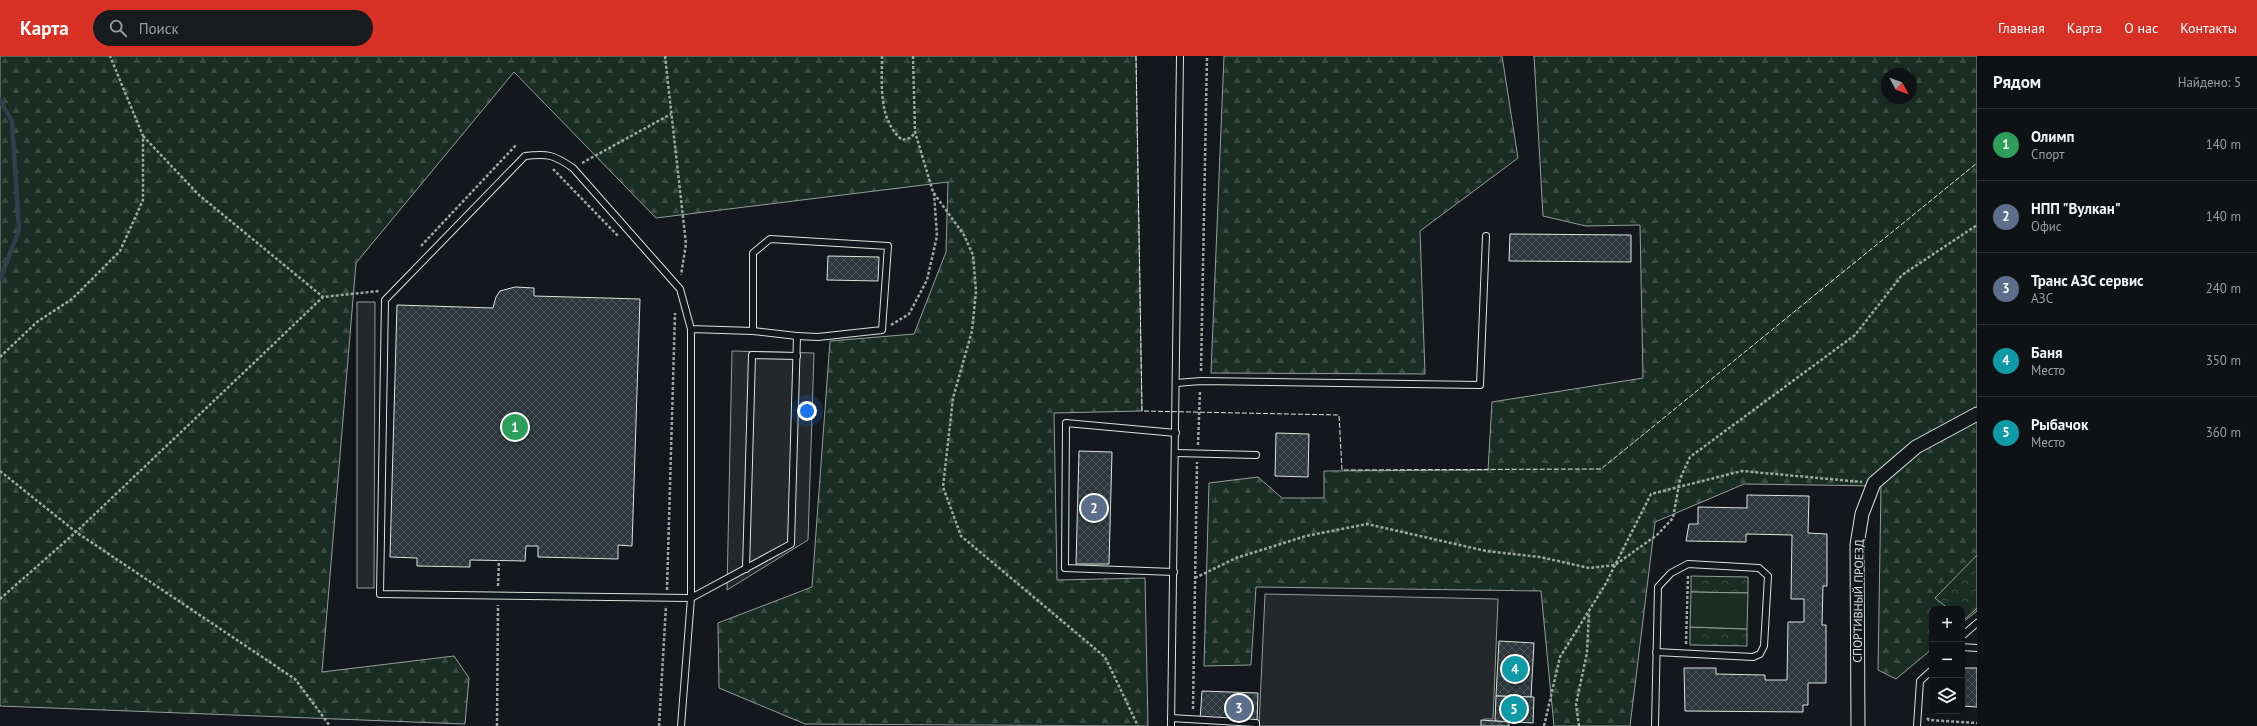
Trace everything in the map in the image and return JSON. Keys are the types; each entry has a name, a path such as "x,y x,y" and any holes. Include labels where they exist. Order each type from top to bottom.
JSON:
{"street":[{"name":"СПОРТИВНЫЙ ПРОЕЗД","path":"1858,726 1857,545 1862,514 1874,483 1916,447 1977,414"}],"lane":[{"path":"1172,726 1180,56"},
{"path":"681,726 691,598 691,329 680,289 573,168 555,156 539,154 525,156 385,300 380,594 691,598 791,544 797,336"},
{"path":"1176,382 1201,381 1480,385 1486,236"},
{"path":"691,329 753,331 818,337 882,330 888,246 770,239 753,253 753,331"},
{"path":"746,568 752,355 796,356"},
{"path":"1174,572 1065,568 1066,423 1176,433"},
{"path":"1176,453 1256,454"},
{"path":"1655,726 1656,652 1658,587 1671,573 1688,564 1759,568 1768,576 1764,646 1760,654 1753,657 1686,652 1656,652"},
{"path":"1965,633 1977,623"},
{"path":"1965,647 1977,648"},
{"path":"1917,726 1920,681 1929,673"},
{"path":"1171,718 1256,722 1256,726"}],"path":[{"path":"110,56 143,136 199,195 322,296"},
{"path":"665,56 686,244 680,289"},
{"path":"882,56 882,93 885,116 892,131 902,140 910,138 915,132"},
{"path":"882,330 909,314 927,280 937,236 934,193 915,132 913,56"},
{"path":"573,168 671,114"},
{"path":"0,357 37,322 72,299 120,252 143,200 143,136"},
{"path":"416,252 517,144"},
{"path":"551,167 622,240"},
{"path":"934,193 964,235 973,255 976,291 972,331 953,398 943,487 961,536 1105,657 1138,726"},
{"path":"1195,578 1236,558 1285,542 1306,536 1367,524 1486,551 1540,557 1590,568 1615,565 1657,535 1673,518 1680,479 1690,457 1855,335 1902,275 1977,225"},
{"path":"0,599 76,532 322,296 378,292 384,286"},
{"path":"658,726 666,598 675,310"},
{"path":"0,471 76,532 295,679 330,726"},
{"path":"1544,726 1560,657 1615,565 1651,494 1742,471 1874,483"},
{"path":"498,592 499,560"},
{"path":"1686,652 1688,564"},
{"path":"497,726 498,600"},
{"path":"1579,726 1576,704 1587,653 1589,610"},
{"path":"1924,713 1929,720 1977,723"}],"green space":[{"path":"0,56 1136,56 1142,411 1054,413 1057,580 1145,578 1148,726 805,724 719,688 718,623 812,587 830,341 914,334 946,252 948,182 656,218 514,72 356,263 322,672 454,656 469,678 465,724 0,706"},
{"path":"1224,56 1502,56 1518,158 1420,231 1425,374 1211,373"},
{"path":"1534,56 1977,56 1977,611 1965,621 1965,606 1929,606 1929,652 1896,679 1878,670 1881,486 1744,484 1655,522 1630,726 1554,726 1541,591 1256,587 1251,665 1204,666 1209,483 1258,477 1282,498 1324,498 1324,471 1488,470 1492,402 1643,378 1640,225 1586,226 1543,216"},
{"path":"1977,555 1977,608 1965,619 1965,606 1945,606 1935,598"},
{"path":"1691,576 1748,577 1748,593 1691,592"},
{"path":"1691,592 1748,593 1747,629 1690,627"},
{"path":"1690,627 1747,629 1747,646 1690,645"}],"shaded area":[{"path":"357,302 375,302 374,588 357,588"},
{"path":"732,351 814,353 808,540 727,590"},
{"path":"1265,594 1498,599 1493,719 1484,719 1484,726 1259,726"}],"building":[{"path":"1510,234 1631,235 1631,262 1509,261"},
{"path":"828,256 879,257 878,281 827,280"},
{"path":"515,287 534,288 534,296 640,299 632,546 618,545 618,559 538,557 538,546 526,546 525,561 470,560 470,567 417,566 417,558 390,557 397,305 493,308 496,297 500,291"},
{"path":"1276,433 1309,434 1308,477 1275,476"},
{"path":"1079,451 1112,452 1109,564 1076,564"},
{"path":"1747,495 1809,496 1808,533 1827,534 1827,586 1823,586 1822,625 1826,625 1826,683 1808,683 1808,705 1803,705 1803,712 1685,711 1684,668 1716,668 1716,674 1765,675 1765,680 1787,680 1788,622 1804,622 1804,599 1791,599 1792,535 1746,534 1746,542 1686,541 1689,524 1698,524 1698,507 1747,508"},
{"path":"1499,641 1534,643 1531,697 1496,696"},
{"path":"1965,668 1977,668 1977,707 1965,706"},
{"path":"1202,691 1258,693 1257,723 1200,720"},
{"path":"1496,696 1534,697 1533,723 1495,721"},
{"path":"1481,720 1509,722 1509,726 1481,726"}],"waterway":[{"path":"0,100 12,121 19,230 0,279"}],"fence":[{"path":"1136,56 1142,411 1339,415 1342,470 1601,469 1977,163"}],"place":[{"name":"Олимп","path":"515,427"},
{"name":"НПП \"Вулкан\"","path":"1094,508"},
{"name":"Баня","path":"1515,669"},
{"name":"Транс АЗС сервис","path":"1239,708"},
{"name":"Рыбачок","path":"1514,709"}]}
